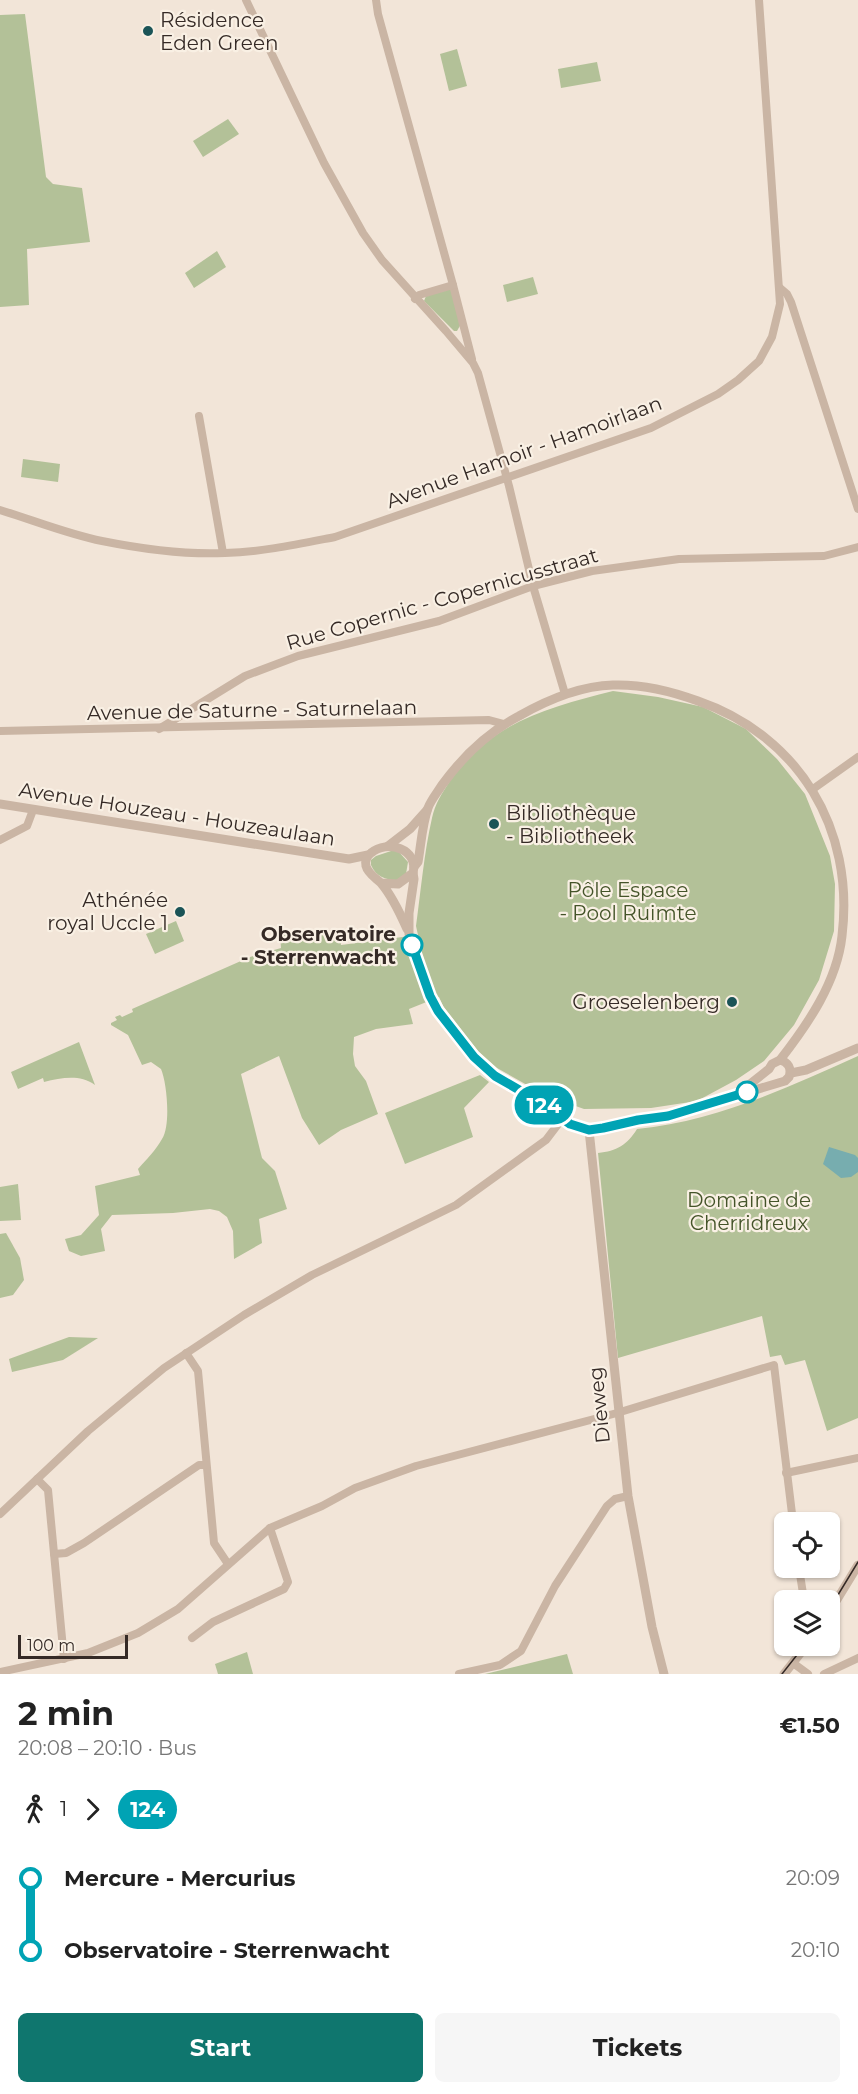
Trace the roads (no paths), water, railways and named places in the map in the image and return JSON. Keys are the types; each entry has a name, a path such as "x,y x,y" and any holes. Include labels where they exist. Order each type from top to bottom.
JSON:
{"street":[{"path":"246,0 324,163 363,233 415,299 457,335 478,372 533,586 565,694"},
{"path":"376,0 386,46 453,285 457,335 473,363"},
{"name":"Avenue Hamoir - Hamoirlaan","path":"0,510 99,540 180,552 223,553 285,547 335,537 651,428 718,394 738,381 759,361 772,337 780,304 759,0"},
{"path":"415,299 419,295 453,285"},
{"path":"780,288 791,302 858,508"},
{"path":"199,416 223,553"},
{"name":"Rue Copernic - Copernicusstraat","path":"159,729 245,676 298,656 439,621 533,586 592,571 679,560 824,556 858,547"},
{"path":"388,846 410,829 427,810 453,770 474,748 504,724 565,694 611,685 636,686 684,696 710,705 767,737 813,789 825,813 839,854 843,877 842,938 826,988 816,1008 780,1060 772,1064 769,1069 735,1096"},
{"name":"Avenue de Saturne - Saturnelaan","path":"0,731 489,720 504,724"},
{"path":"813,789 858,757"},
{"name":"Avenue Houzeau - Houzeaulaan","path":"0,804 349,859 368,855"},
{"path":"0,840 27,826 33,810"},
{"path":"381,884 398,884 414,870 418,862 427,810"},
{"path":"409,934 414,870 407,853 397,847 379,848 368,855 366,867 400,911 430,996 438,1011 474,1057 495,1076 540,1102 570,1124 589,1130 668,1116 735,1096 788,1079 791,1073 789,1065 780,1060"},
{"name":"Avenue Houzeau - Houzeaulaan","path":"349,859 354,864 366,867"},
{"path":"791,1073 806,1070 858,1048"},
{"path":"769,1069 772,1078 778,1082"},
{"path":"0,1514 88,1431 134,1392 186,1353 249,1311 312,1275 456,1205 546,1140 561,1119"},
{"name":"Dieweg","path":"589,1130 627,1496 652,1627 664,1674"},
{"path":"186,1353 198,1371 214,1543 228,1564"},
{"path":"0,1672 88,1653 113,1645 160,1621 178,1609 270,1528 322,1506 355,1488 416,1466 617,1413 774,1365 792,1512"},
{"path":"786,1473 858,1458"},
{"path":"54,1554 66,1553 84,1543 199,1466 206,1465"},
{"path":"37,1479 48,1490 64,1659"},
{"path":"459,1674 500,1665 520,1651 555,1586 607,1506 615,1498 627,1496"},
{"path":"192,1638 213,1622 284,1589 288,1582 270,1528"},
{"path":"840,1595 858,1565"},
{"path":"784,1674 799,1656"},
{"path":"824,1674 858,1658"},
{"path":"793,1664 808,1674"}],"water":[{"path":"829,1147 855,1155 858,1158 858,1172 851,1177 841,1178 823,1164"}],"tram line":[{"path":"840,1592 858,1562"},
{"path":"782,1674 796,1656"}],"place":[{"name":"Résidence Eden Green","path":"148,31"},
{"name":"Bibliothèque - Bibliotheek","path":"494,824"},
{"name":"Athénée royal Uccle 1","path":"180,912"},
{"name":"Observatoire - Sterrenwacht","path":"412,945"},
{"name":"Groeselenberg","path":"732,1002"}],"park label":[{"name":"Pôle Espace - Pool Ruimte","path":"628,902"},
{"name":"Domaine de Cherridreux","path":"749,1212"}]}
